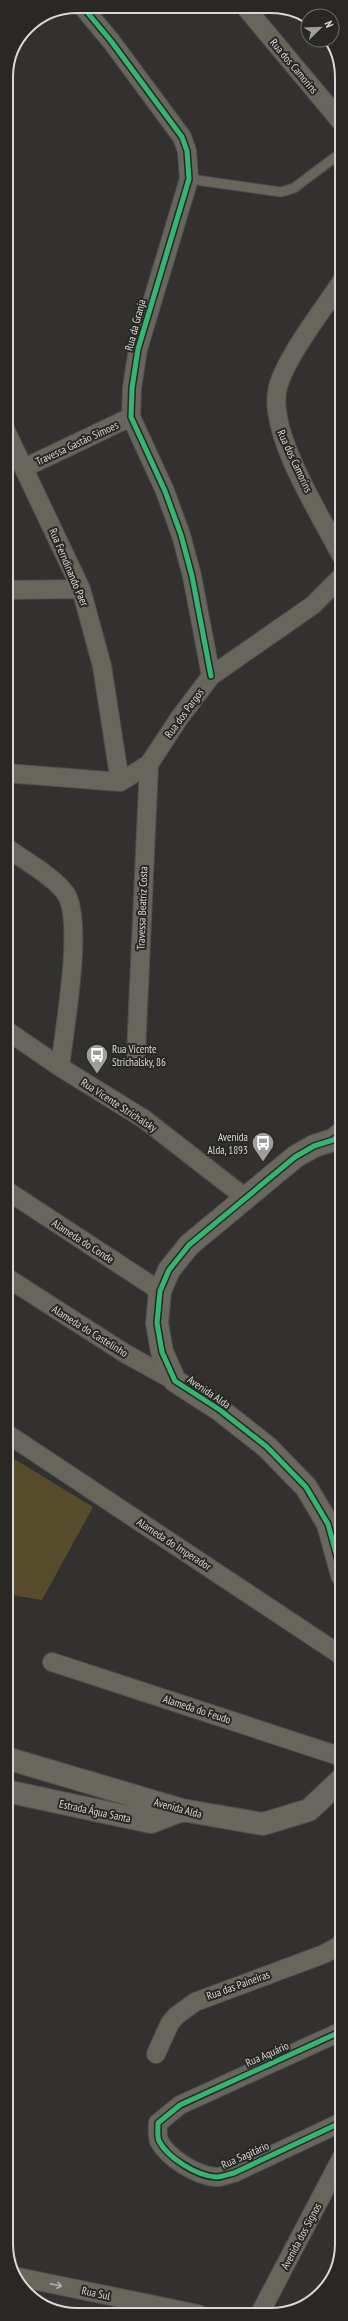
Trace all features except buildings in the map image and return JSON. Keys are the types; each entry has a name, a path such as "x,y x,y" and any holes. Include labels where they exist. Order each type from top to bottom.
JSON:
{"street":[{"name":"Rua da Granja","path":"88,13 111,40 182,136 187,151 189,179 138,349 132,388 131,418 165,492 181,535 192,576 212,676"},
{"name":"Rua dos Camorins","path":"250,13 335,115"},
{"name":"Rua dos Camorins","path":"335,292 286,368 278,387 275,408 278,425 288,452 335,543"},
{"name":"Travessa Gastão Simoes","path":"24,468 131,418"},
{"name":"Rua Ferndinando Paer","path":"13,445 81,588 102,666 120,782"},
{"name":"Rua dos Pargos","path":"120,782 149,764 180,717 212,676 313,605 335,583"},
{"path":"13,590 81,588"},
{"name":"Travessa Beatriz Costa","path":"136,1053 149,764"},
{"path":"13,774 120,782"},
{"path":"13,852 51,880 66,895 72,914 73,944 60,1067"},
{"name":"Rua Vicente Strichalsky","path":"13,1035 60,1067 144,1119 247,1199"},
{"name":"Avenida Alda","path":"335,1138 314,1146 295,1158 190,1245 169,1270 160,1291 157,1323 162,1352 175,1381 220,1410 268,1447 306,1487 328,1524 335,1550"},
{"name":"Alameda do Conde","path":"13,1195 160,1291"},
{"name":"Alameda do Castelinho","path":"13,1281 126,1354 175,1381"},
{"name":"Alameda do Imperador","path":"13,1438 335,1651"},
{"name":"Alameda do Feudo","path":"52,1662 335,1755"},
{"name":"Avenida Alda","path":"13,1760 182,1810 263,1824 309,1810 335,1786"},
{"name":"Estrada Água Santa","path":"13,1792 151,1822 182,1810"},
{"name":"Rua das Paineiras","path":"156,2054 173,2020 195,2002 324,1954 335,1948"},
{"name":"Rua Aquário","path":"201,2095 335,2034"},
{"name":"Rua Sagitário","path":"201,2095 168,2113 158,2123 157,2131 159,2141 171,2154 196,2172 208,2176 218,2177 234,2173 335,2125"},
{"name":"Avenida dos Signos","path":"263,2308 333,2193"},
{"name":"Rua Sul","path":"24,2278 169,2308"}],"lane":[{"path":"189,179 281,192 294,188 335,157"}],"shaded area":[{"path":"13,1458 93,1507 42,1600 13,1595"}],"cycle path":[{"path":"88,13 111,41 182,137 187,151 189,179 138,349 132,388 131,417 165,491 181,535 192,576 211,676"},
{"path":"335,1138 314,1146 295,1157 189,1245 169,1270 160,1291 157,1323 162,1352 175,1381 220,1410 267,1447 306,1487 328,1524 335,1550"},
{"path":"335,2034 180,2105 158,2123 158,2134 159,2141 163,2147 176,2160 192,2170 208,2176 218,2177 234,2173 335,2125"}],"place":[{"name":"Rua Vicente Strichalsky, 86","path":"97,1074"},
{"name":"Avenida Alda, 1893","path":"263,1162"}]}
